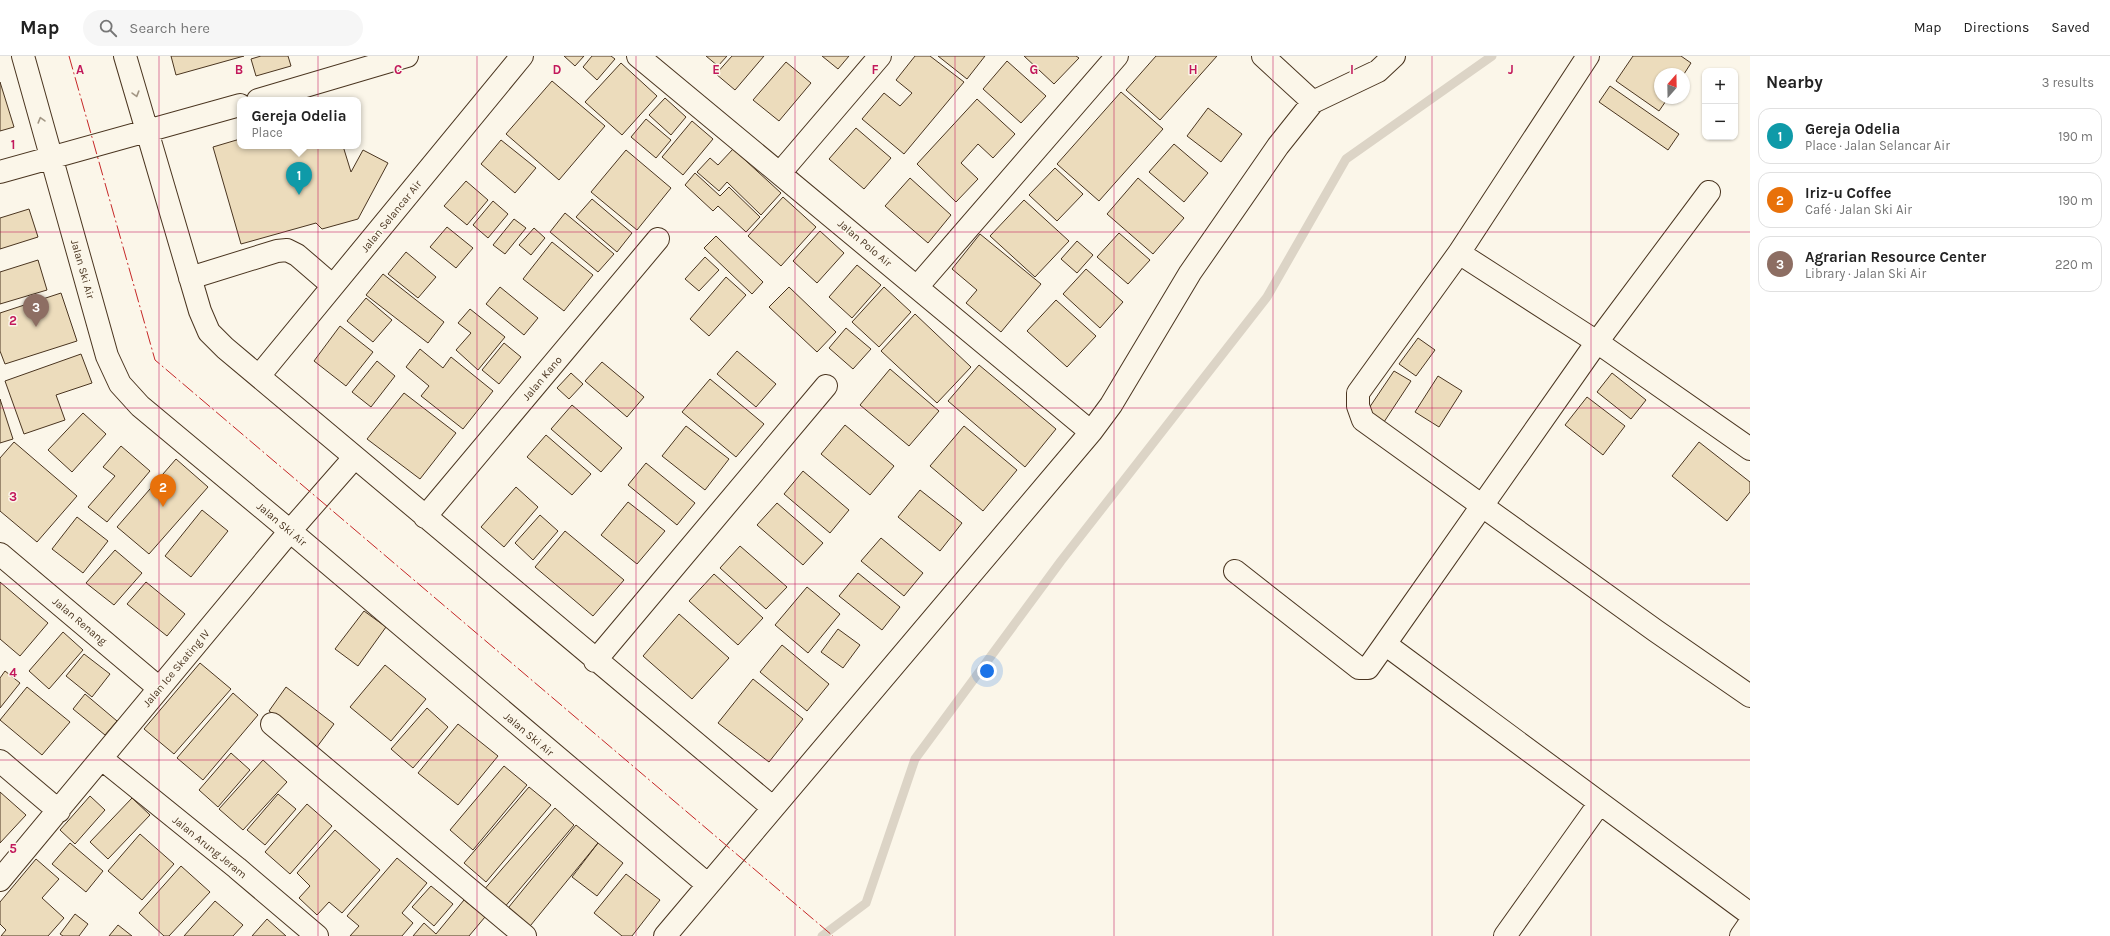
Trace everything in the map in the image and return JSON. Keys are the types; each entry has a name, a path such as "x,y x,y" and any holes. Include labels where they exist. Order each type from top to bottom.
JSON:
{"street":[{"name":"Jalan Ski Air","path":"23,56 107,356 120,384 140,406 290,530 707,884"},
{"path":"125,56 200,311 209,332 225,348 354,458 595,661 772,807"},
{"path":"268,97 406,56"},
{"name":"Jalan Selancar Air","path":"259,376 522,56"},
{"name":"Jalan Polo Air","path":"638,56 1091,432"},
{"path":"780,173 880,56"},
{"path":"917,287 1117,56"},
{"path":"1263,56 1313,102"},
{"path":"665,936 772,807 1091,432 1111,405 1190,273 1247,188 1313,102 1378,71 1394,56"},
{"path":"1588,56 1459,254 1358,393 1358,406 1363,420 1750,696"},
{"path":"0,172 147,133 237,106"},
{"path":"1235,571 1359,668 1368,668 1597,342 1709,192"},
{"name":"Jalan Kano","path":"425,517 658,239"},
{"path":"190,278 277,251 288,250 297,255 333,286"},
{"path":"1459,254 1597,342 1750,449"},
{"path":"595,661 826,386"},
{"name":"Jalan Ice Skating IV","path":"0,880 59,811 290,530 354,458"},
{"name":"Jalan Renang","path":"0,554 159,688"},
{"path":"1385,644 1599,804 1750,914"},
{"path":"272,724 525,936"},
{"name":"Jalan Arung Jeram","path":"102,759 237,868 318,936"},
{"path":"0,761 59,811"},
{"path":"1505,936 1599,804"},
{"path":"1741,936 1750,923"}],"building":[{"path":"171,56 244,56 176,75"},
{"path":"261,56 288,56 291,66 256,76 251,59"},
{"path":"564,56 584,56 575,66"},
{"path":"592,56 611,56 615,59 597,80 583,67"},
{"path":"706,56 727,56 718,66"},
{"path":"732,56 764,56 735,90 716,74"},
{"path":"822,56 849,56 838,69"},
{"path":"915,56 930,56 964,82 904,154 862,119 884,93 900,106 912,93 896,80"},
{"path":"938,56 985,56 967,79"},
{"path":"1024,56 1076,56 1079,58 1054,84"},
{"path":"1156,56 1217,56 1160,120 1126,90"},
{"path":"1633,56 1681,56 1691,63 1688,68 1654,68 1654,104 1664,104 1659,111 1616,81"},
{"path":"1007,61 1046,96 1021,123 983,89"},
{"path":"786,62 811,83 779,121 753,100"},
{"path":"621,63 657,96 622,135 585,102"},
{"path":"552,81 605,126 559,180 506,134"},
{"path":"0,82 14,127 0,131"},
{"path":"1610,86 1679,134 1668,150 1599,102"},
{"path":"1121,92 1163,129 1099,201 1057,164"},
{"path":"665,98 686,117 671,135 649,115"},
{"path":"977,99 1015,134 993,158 978,144 961,163 978,179 956,202 917,164"},
{"path":"1208,108 1242,134 1221,162 1187,136"},
{"path":"646,119 671,140 656,158 631,137"},
{"path":"692,121 713,139 683,175 662,157"},
{"path":"856,128 891,158 864,189 829,159"},
{"path":"237,140 237,149 344,149 351,172 363,150 388,163 358,219 322,229 316,223 241,244 213,147"},
{"path":"501,140 536,168 515,193 481,164"},
{"path":"1174,144 1208,173 1184,202 1149,172"},
{"path":"733,149 781,193 761,215 727,182 719,191 697,172 710,158 718,165"},
{"path":"626,150 671,188 637,230 591,192"},
{"path":"1055,168 1083,194 1057,221 1029,195"},
{"path":"695,173 720,196 729,187 760,217 746,232 718,206 713,211 685,185"},
{"path":"910,178 951,215 928,243 885,206"},
{"path":"1138,178 1184,218 1153,254 1107,214"},
{"path":"466,181 488,200 467,225 444,206"},
{"path":"783,197 816,227 781,266 748,236"},
{"path":"592,199 632,233 617,252 576,217"},
{"path":"1024,200 1069,241 1035,277 990,236"},
{"path":"493,201 508,214 488,238 473,225"},
{"path":"29,209 38,237 0,249 0,218"},
{"path":"565,213 614,254 598,272 550,232"},
{"path":"514,219 526,228 505,254 493,245"},
{"path":"447,227 473,248 456,268 430,247"},
{"path":"534,228 545,238 531,255 519,245"},
{"path":"820,231 844,253 817,283 793,261"},
{"path":"1119,233 1150,260 1128,284 1097,257"},
{"path":"980,234 1041,284 1001,332 966,303 977,290 952,269"},
{"path":"716,236 763,282 752,294 704,248"},
{"path":"1077,241 1093,255 1077,273 1061,259"},
{"path":"552,242 593,275 564,311 523,279"},
{"path":"406,252 436,277 418,298 388,274"},
{"path":"705,257 719,270 699,291 685,279"},
{"path":"38,260 47,290 0,304 0,272"},
{"path":"857,265 881,285 852,318 829,297"},
{"path":"1086,269 1123,302 1100,328 1063,294"},
{"path":"383,274 444,322 428,343 366,295"},
{"path":"726,277 746,295 709,336 690,319"},
{"path":"500,287 538,318 524,335 486,304"},
{"path":"789,287 836,332 817,352 769,307"},
{"path":"884,287 911,312 879,347 852,322"},
{"path":"61,293 77,341 5,364 0,351 0,313"},
{"path":"366,298 392,320 373,342 347,321"},
{"path":"1056,300 1096,336 1067,367 1027,331"},
{"path":"470,309 505,337 478,370 456,350 471,333 458,323"},
{"path":"915,314 971,367 937,403 881,351"},
{"path":"340,326 373,352 346,386 314,361"},
{"path":"846,328 871,349 853,369 829,348"},
{"path":"1418,338 1435,350 1416,376 1399,364"},
{"path":"504,343 521,357 499,384 482,370"},
{"path":"420,349 443,368 451,357 493,391 463,429 421,396 429,386 406,367"},
{"path":"737,351 776,384 756,407 717,374"},
{"path":"81,354 92,383 56,395 65,420 24,434 5,381"},
{"path":"377,361 395,376 371,407 352,392"},
{"path":"602,362 644,397 627,417 585,381"},
{"path":"979,365 1056,429 1025,467 948,401"},
{"path":"890,369 939,411 909,446 860,405"},
{"path":"1394,371 1411,381 1382,425 1365,414"},
{"path":"571,373 583,384 569,399 557,388"},
{"path":"1612,373 1646,400 1631,419 1597,392"},
{"path":"1438,376 1462,391 1439,427 1415,412"},
{"path":"710,379 764,424 736,457 682,412"},
{"path":"404,393 456,433 420,479 367,439"},
{"path":"1587,397 1625,426 1603,455 1565,425"},
{"path":"0,399 13,439 0,443"},
{"path":"572,405 622,448 601,472 551,429"},
{"path":"83,413 106,434 72,472 48,450"},
{"path":"845,425 894,466 870,495 821,454"},
{"path":"686,426 729,459 705,490 662,456"},
{"path":"964,426 1017,470 983,511 930,466"},
{"path":"546,435 591,474 572,495 527,457"},
{"path":"14,442 77,496 37,542 0,511 0,458"},
{"path":"1699,442 1750,482 1750,492 1727,521 1672,476"},
{"path":"121,446 150,471 107,522 88,507 115,476 103,467"},
{"path":"176,459 208,487 149,554 117,527"},
{"path":"646,463 695,503 677,525 628,485"},
{"path":"803,471 849,510 830,533 784,494"},
{"path":"516,487 538,507 504,547 481,527"},
{"path":"920,490 962,523 940,551 898,517"},
{"path":"628,502 665,531 637,564 601,535"},
{"path":"777,503 823,543 803,565 757,525"},
{"path":"202,510 228,531 191,577 165,556"},
{"path":"540,515 558,531 533,560 515,543"},
{"path":"77,517 108,541 83,573 52,549"},
{"path":"565,531 624,580 593,616 535,567"},
{"path":"881,538 923,573 904,596 861,561"},
{"path":"740,546 787,587 766,609 720,568"},
{"path":"115,550 142,573 114,605 86,583"},
{"path":"858,573 900,607 882,630 839,596"},
{"path":"714,574 763,618 738,645 689,601"},
{"path":"0,582 48,623 20,656 0,639"},
{"path":"146,582 185,614 167,636 127,604"},
{"path":"807,587 840,614 808,653 775,625"},
{"path":"364,611 386,627 358,666 335,649"},
{"path":"679,614 729,658 692,699 643,656"},
{"path":"838,629 860,645 843,668 821,652"},
{"path":"63,632 83,650 49,689 29,671"},
{"path":"782,645 829,684 807,711 760,672"},
{"path":"84,654 110,674 92,697 66,676"},
{"path":"200,663 231,689 174,754 144,729"},
{"path":"385,665 426,699 391,741 350,707"},
{"path":"5,671 20,683 0,708 0,678"},
{"path":"753,679 803,719 769,762 718,723"},
{"path":"27,687 70,722 42,755 0,720"},
{"path":"286,687 334,724 317,747 269,711"},
{"path":"233,693 258,715 203,780 177,758"},
{"path":"85,694 117,721 105,735 73,709"},
{"path":"427,708 448,727 413,768 391,749"},
{"path":"458,724 498,756 458,805 418,773"},
{"path":"231,753 250,770 218,807 199,790"},
{"path":"263,760 287,782 243,830 219,809"},
{"path":"504,766 527,785 473,850 450,830"},
{"path":"529,787 551,805 486,882 464,863"},
{"path":"0,792 26,815 0,843"},
{"path":"278,794 296,809 265,845 247,830"},
{"path":"90,796 105,810 75,844 60,830"},
{"path":"132,798 150,815 108,859 90,842"},
{"path":"307,804 332,826 290,874 265,852"},
{"path":"555,808 574,825 503,909 482,892"},
{"path":"576,825 598,843 526,931 504,913"},
{"path":"335,830 380,870 342,913 329,902 317,915 299,898 310,886 297,873"},
{"path":"140,834 174,864 142,900 108,871"},
{"path":"70,843 103,871 86,892 52,864"},
{"path":"598,843 623,863 597,896 572,877"},
{"path":"397,858 427,883 402,913 413,923 402,936 350,936 359,926 347,916"},
{"path":"36,859 59,879 42,898 64,918 48,936 1,936 6,930 0,924 0,902"},
{"path":"181,866 210,892 169,936 164,936 139,913"},
{"path":"626,874 660,900 632,936 622,936 594,913"},
{"path":"431,886 453,904 434,926 412,907"},
{"path":"464,900 485,917 469,936 413,936 424,923 436,934"},
{"path":"215,901 243,925 233,936 184,936"},
{"path":"75,914 88,924 79,936 63,936 60,934"},
{"path":"267,919 286,936 252,936"},
{"path":"118,925 132,936 109,936"}],"waterway":[{"path":"822,936 866,903 915,759 1061,561 1267,297 1346,159 1492,56"}],"power":[{"path":"69,56 155,360 833,936"}],"place":[{"name":"Gereja Odelia","path":"299,195"},
{"name":"Agrarian Resource Center","path":"36,327"},
{"name":"Iriz-u Coffee","path":"163,507"}]}
